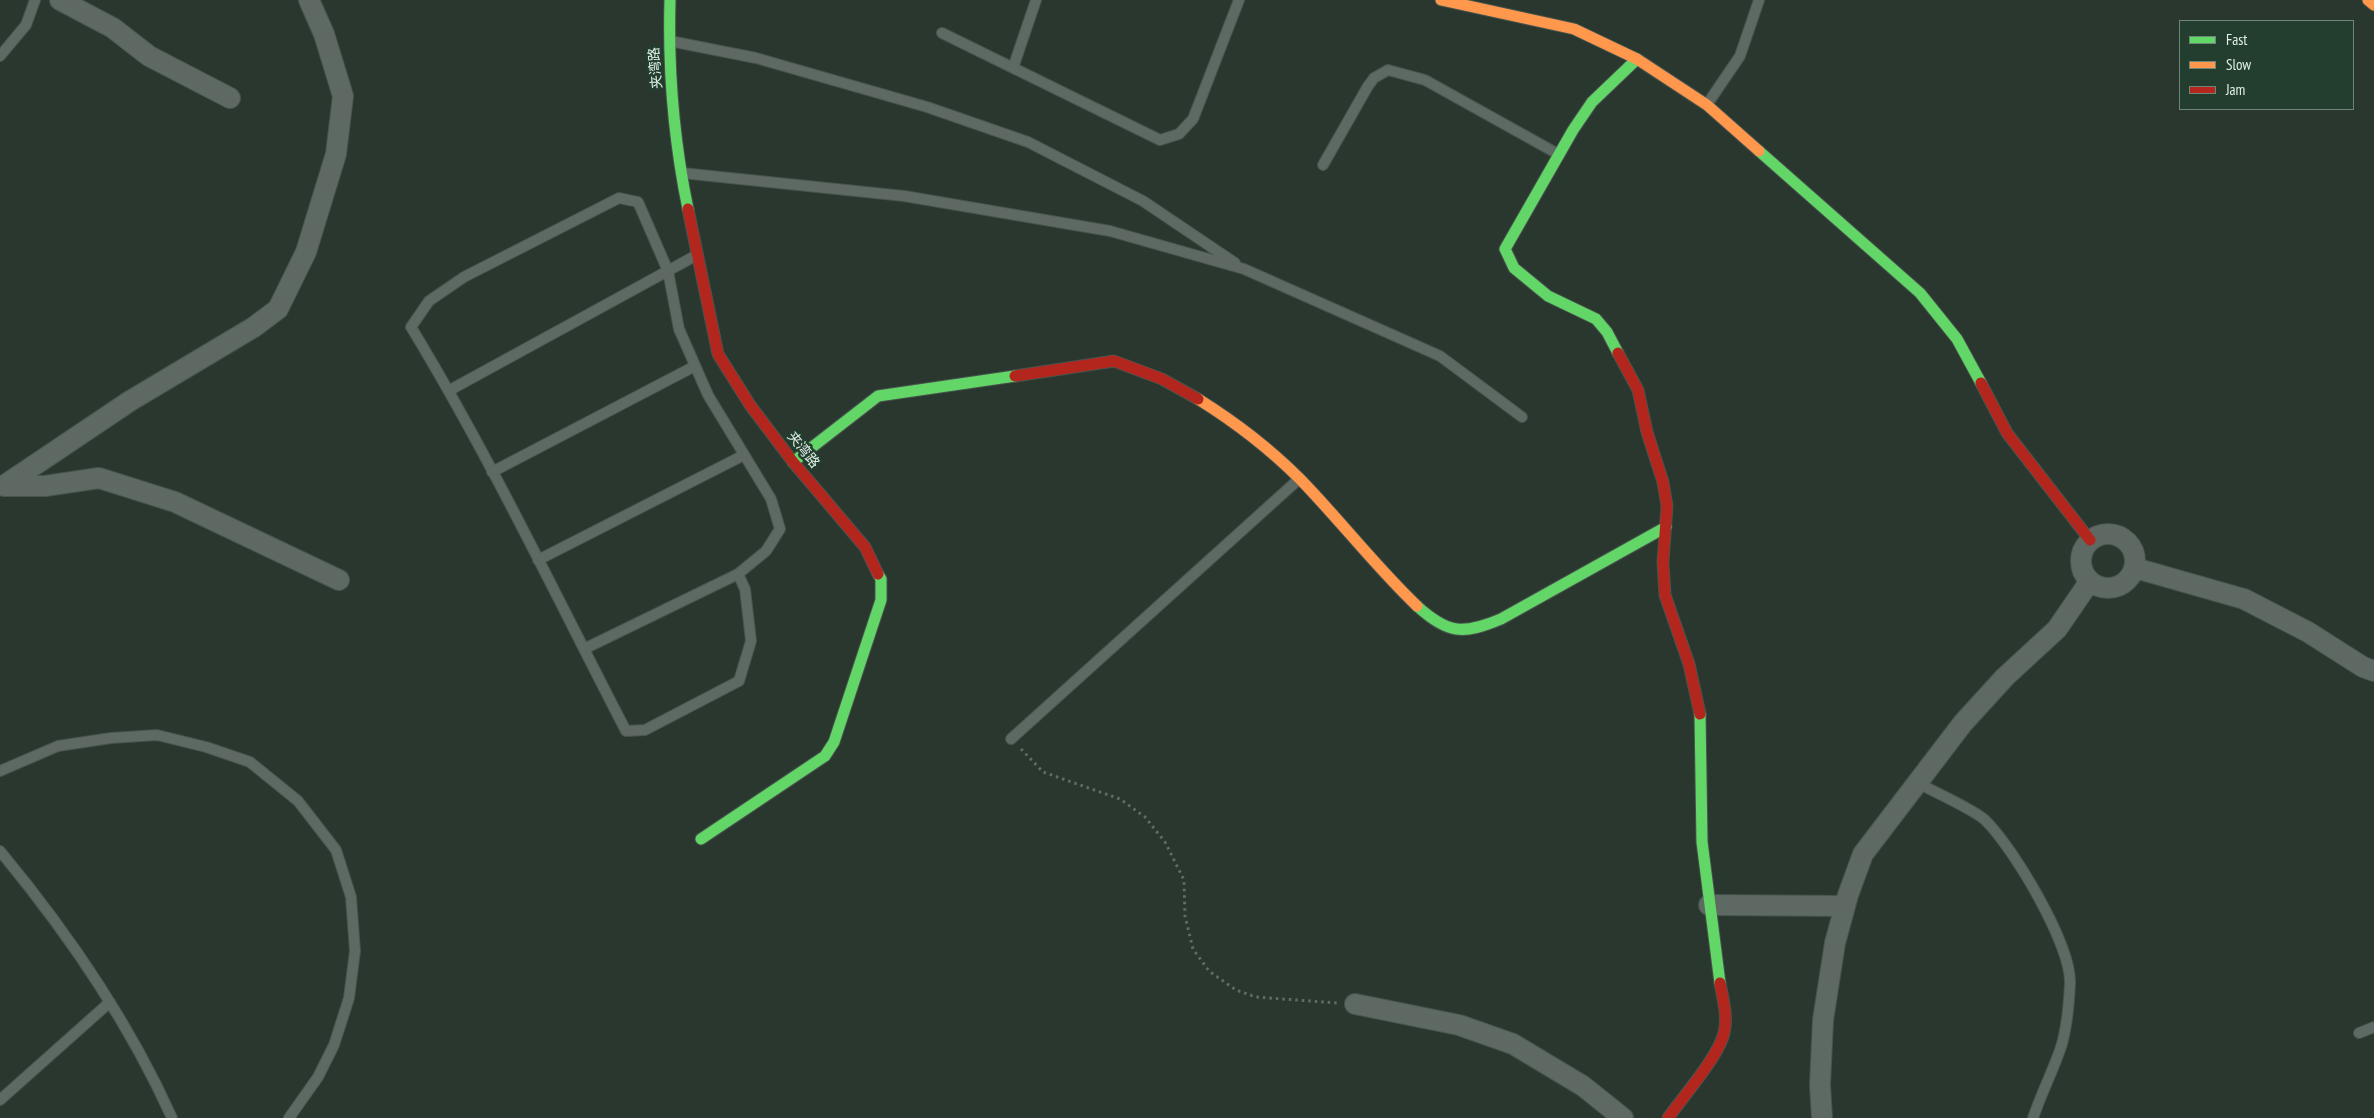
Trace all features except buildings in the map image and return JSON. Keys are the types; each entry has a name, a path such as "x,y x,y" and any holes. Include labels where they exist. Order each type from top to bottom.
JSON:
{"street":[{"path":"60,0 113,28 149,56 230,98"},
{"path":"2,487 130,401 254,327 278,308 306,252 328,181 336,154 343,96 324,34 309,0"},
{"name":"夹湾路","path":"670,0 669,40 681,173 696,256 718,354 750,405 793,462 865,547 880,579 881,600 834,742 826,756 701,839"},
{"path":"1441,0 1574,29 1637,59 1707,105 1920,294 1957,339 2006,433 2090,540"},
{"path":"2368,0 2374,6"},
{"path":"1637,59 1592,102 1559,154 1505,249 1514,268 1548,296 1596,319 1611,339 1638,390 1647,432 1663,482 1667,506 1663,562 1665,595 1673,623 1689,664 1700,708 1702,842 1716,964 1725,1012 1724,1034 1711,1058 1668,1118"},
{"path":"793,462 878,396 1114,361 1131,365 1190,394 1254,438 1300,478 1419,610 1453,630 1474,630 1500,619 1666,527"},
{"path":"2,487 45,486 99,478 175,502 339,580"},
{"path":"2106,533 2122,536 2134,550 2135,568 2131,576 2116,587 2107,588 2090,581 2081,565 2084,547 2090,540 2106,533"},
{"path":"2135,568 2244,599 2308,632 2363,667 2374,670"},
{"path":"1822,1118 1820,1085 1823,1020 1835,943 1845,906 1864,854 1979,704 2057,629 2090,581"},
{"path":"1709,905 1845,906"},
{"path":"1355,1004 1459,1025 1513,1044 1583,1086 1624,1118"}],"lane":[{"path":"0,56 26,25 35,0"},
{"path":"1013,68 1036,0"},
{"path":"942,33 1160,140 1179,134 1193,119 1239,0"},
{"path":"1707,105 1740,56 1759,0"},
{"path":"669,40 756,58 927,107 1028,142 1142,201 1244,269"},
{"path":"1323,165 1368,86 1374,78 1388,70 1425,80 1559,154"},
{"path":"681,173 904,196 953,204 1110,231 1244,269 1440,356 1522,417"},
{"path":"584,649 738,574 766,551 780,529 770,499 708,395 695,366 679,329 668,271 638,202 619,198 464,277 429,302 412,326 450,390 626,731 644,730 740,681 751,641 745,589 738,574"},
{"path":"450,390 696,256"},
{"path":"492,472 695,366"},
{"path":"538,560 744,455"},
{"path":"1011,739 1300,478"},
{"path":"0,771 58,746 111,738 157,735 206,747 250,762 298,801 336,850 351,897 355,951 349,998 334,1045 318,1077 289,1118"},
{"path":"1918,783 1984,819 2012,854 2050,922 2063,950 2070,981 2067,1014 2061,1047 2033,1118"},
{"path":"0,851 77,951 128,1029 172,1118"},
{"path":"0,1100 110,1002"},
{"path":"2359,1033 2374,1027"}],"path":[{"path":"1011,739 1044,772 1120,799 1144,817 1165,842 1184,880 1186,916 1193,949 1209,972 1236,990 1256,997 1355,1004"}],"traffic: fast":[{"path":"670,0 673,105 688,209"},
{"path":"1618,353 1607,332 1596,319 1548,296 1514,268 1505,249 1573,130 1592,102 1637,59"},
{"path":"1759,151 1920,293 1957,339 1981,383"},
{"path":"793,462 878,396 1015,376"},
{"path":"1417,606 1447,627 1456,629 1476,628 1501,619 1666,527"},
{"path":"701,839 825,756 834,742 881,600 881,579 878,574"},
{"path":"1700,714 1702,842 1720,983"}],"traffic: slow":[{"path":"1441,0 1574,29 1637,59 1707,105 1759,151"},
{"path":"2368,0 2374,5"},
{"path":"1198,399 1251,436 1300,479 1417,606"}],"traffic: jam":[{"path":"688,209 718,354 750,405 793,462 865,547 878,574"},
{"path":"1618,353 1638,390 1647,432 1663,482 1667,506 1663,562 1665,595 1689,664 1700,714"},
{"path":"1015,376 1114,361 1162,379 1198,399"},
{"path":"1981,383 2007,433 2090,540"},
{"path":"1668,1118 1708,1065 1721,1042 1724,1033 1725,1008 1720,983"}]}
